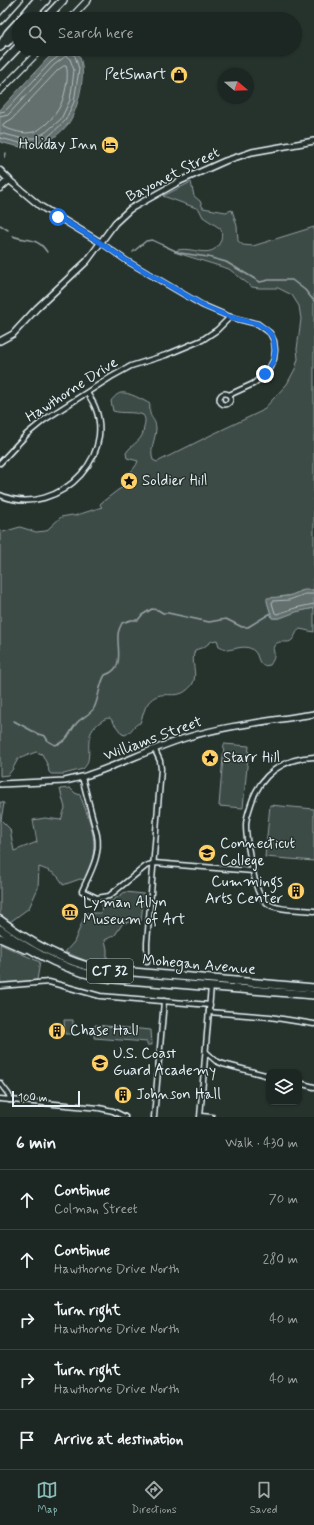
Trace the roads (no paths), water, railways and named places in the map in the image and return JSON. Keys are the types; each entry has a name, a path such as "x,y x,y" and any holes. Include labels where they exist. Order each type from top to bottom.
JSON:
{"highway":[{"path":"27,12 37,0"},
{"path":"35,12 46,0"},
{"path":"52,12 63,0"},
{"path":"0,48 12,29"},
{"path":"0,48 12,36"},
{"path":"0,66 12,53"},
{"name":"Mohegan Avenue","path":"0,920 53,952 96,969 114,972 314,988"},
{"name":"CT 32","path":"0,929 38,952"},
{"path":"0,938 22,948 38,952"},
{"name":"Mohegan Avenue","path":"38,952 75,970 102,978 314,995"}],"main road":[{"path":"0,21 19,0"},
{"path":"77,12 88,0"},
{"path":"0,91 34,56"},
{"path":"0,172 8,180 0,188"}],"street":[{"name":"Bayonet Street","path":"0,341 13,334 37,308 87,261 114,223 130,209 204,169 225,161 252,152 314,141"},
{"path":"8,180 43,208 100,242 127,261 195,301 230,317 256,324 266,329 273,337 275,351 272,364 261,377 247,387 229,395"},
{"name":"Hawthorne Drive","path":"0,463 27,434 44,420 111,376 131,366 166,355 202,340 217,330 230,317"},
{"path":"0,495 14,500 39,500 64,488 74,481 84,470 92,459 98,445 100,433 100,421 97,409 87,393"},
{"name":"Williams Street","path":"0,784 65,781 82,777 184,738 217,729 314,714"},
{"path":"147,962 147,943 161,771 160,762 155,750"},
{"path":"314,758 298,759 281,766 266,777 257,790 249,809 246,824 253,871 260,895 267,903 277,907 314,911"},
{"path":"82,777 98,841 95,862 82,891 96,898 108,897 146,866 154,863 253,871"},
{"path":"212,979 201,1116 212,1117"},
{"path":"0,986 49,982 100,996 210,1005"},
{"path":"154,1117 164,1001"},
{"path":"209,1012 270,1017 314,1024"},
{"path":"206,1052 216,1061 223,1064 266,1075"},
{"path":"0,1083 9,1095 10,1100"},
{"path":"302,1084 314,1087"},
{"path":"0,1099 100,1108 125,1117"}],"water":[{"path":"51,56 79,56 82,64 79,97 76,108 68,124 53,138 39,146 22,147 0,142 0,110"},
{"path":"304,590 314,590 314,608 296,612 280,618 272,618 267,598 289,596"}],"waterway":[{"path":"5,158 6,153"},
{"path":"0,225 8,230"},
{"path":"13,236 35,241 47,252"},
{"path":"133,252 146,241 152,240 180,253 208,257 226,262 260,282 269,280 292,280 305,290 314,301"},
{"path":"14,721 38,734 45,736 48,741 55,745 68,737 78,722 94,708 101,683 105,675 111,672 118,664 118,634 122,623 131,620 138,620 142,615 152,609 163,613 209,622 226,619 242,627 248,627 271,613"}],"place":[{"name":"PetSmart","path":"179,75"},
{"name":"Holiday Inn","path":"110,145"},
{"name":"Soldier Hill","path":"129,481"},
{"name":"Starr Hill","path":"210,758"},
{"name":"Connecticut College","path":"207,853"},
{"name":"Cummings Arts Center","path":"296,891"},
{"name":"Lyman Allyn Museum of Art","path":"70,912"},
{"name":"Chase Hall","path":"57,1031"},
{"name":"U.S. Coast Guard Academy","path":"100,1063"},
{"name":"Johnson Hall","path":"123,1095"}]}
